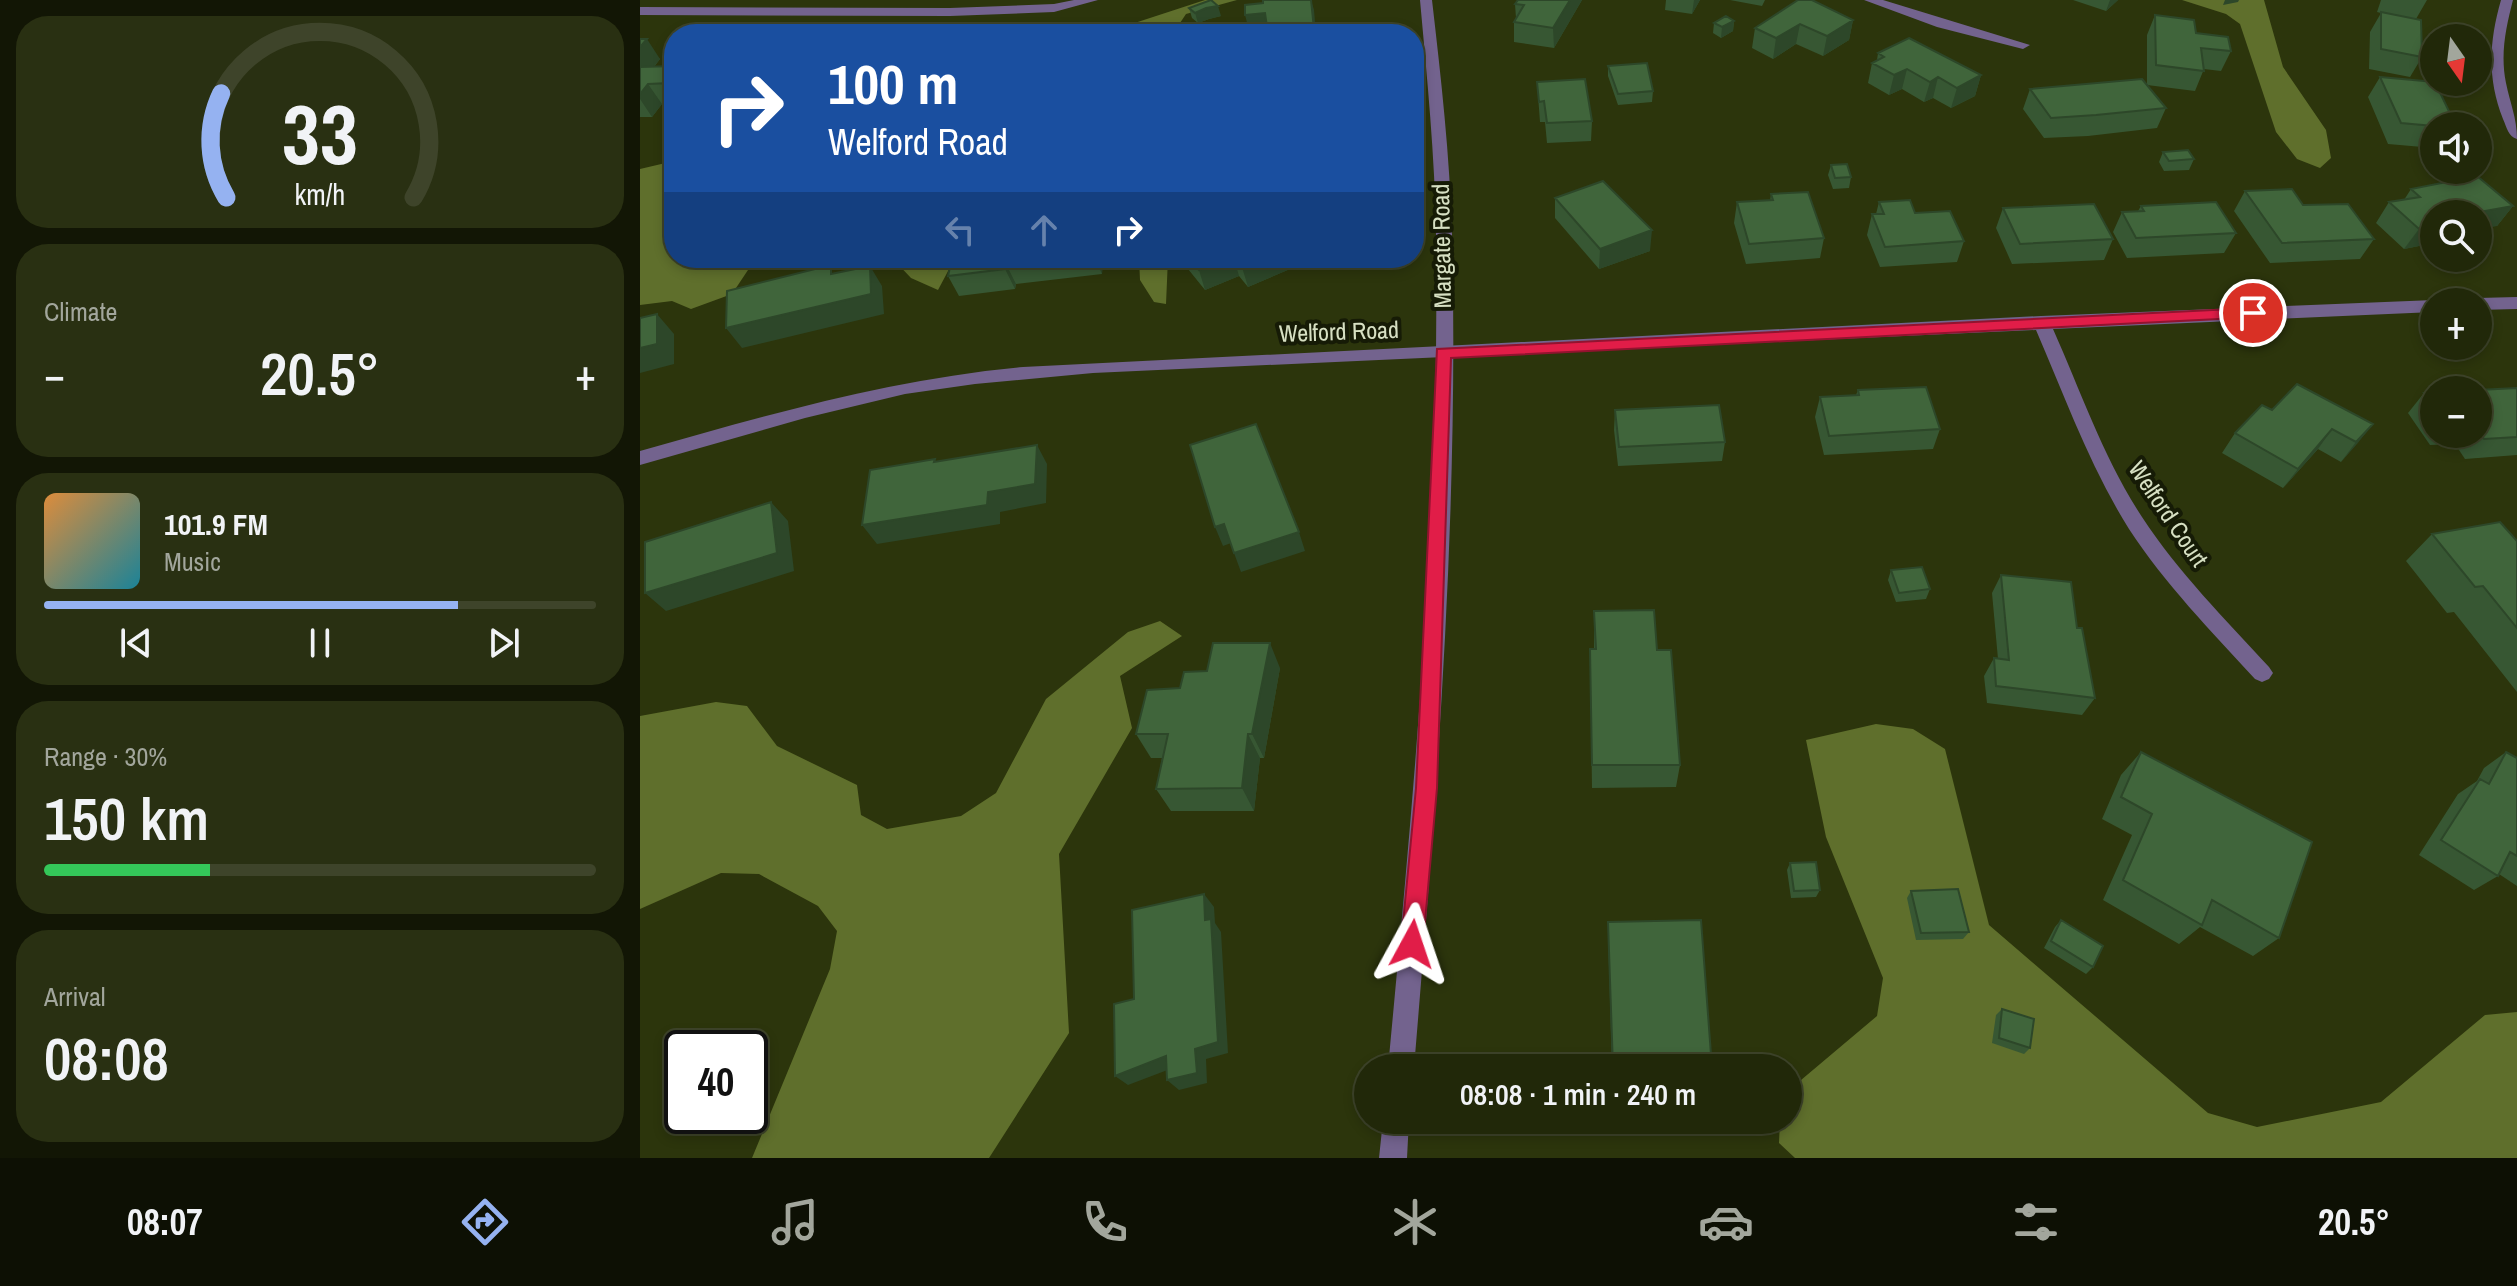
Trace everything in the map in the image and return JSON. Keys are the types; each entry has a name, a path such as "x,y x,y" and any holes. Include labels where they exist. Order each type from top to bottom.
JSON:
{"street":[{"path":"640,11 950,12 1054,8 1092,0"},
{"name":"Margate Road","path":"1402,1054 1426,788 1443,353 1444,235 1439,133 1426,0"},
{"path":"1870,0 1942,24 2023,45"},
{"path":"2507,0 2496,34 2494,63 2501,98 2517,135"},
{"path":"2492,304 2517,303"},
{"name":"Welford Road","path":"640,458 793,414 906,388 994,375 1109,366 2420,307"},
{"name":"Welford Court","path":"2041,322 2106,469 2136,524 2180,582 2262,673"},
{"path":"1393,1158 1395,1134"}],"green space":[{"path":"1205,0 1237,0 1186,14 1179,24 1132,24"},
{"path":"2182,0 2264,0 2283,67 2326,130 2331,158 2320,168 2297,159 2276,132 2240,24 2226,14"},
{"path":"664,163 664,268 749,268 732,294 691,309 672,301 640,305 640,169"},
{"path":"902,268 950,268 938,290 911,278"},
{"path":"1139,268 1168,268 1166,304 1154,302 1140,280"},
{"path":"1160,621 1182,636 1120,676 1132,728 1059,854 1069,1033 989,1158 752,1158 762,1134 768,1134 768,1119 830,969 837,931 818,906 759,874 721,873 640,909 640,716 716,702 747,706 777,746 857,785 861,815 887,829 961,816 996,793 1046,699 1128,632"},
{"path":"1876,724 1913,729 1945,749 1989,925 2208,1113 2257,1127 2381,1102 2485,1015 2517,1012 2517,1158 1795,1158 1779,1143 1779,1134 1802,1134 1802,1079 1877,1016 1883,978 1826,837 1806,740"}],"building":[{"path":"1211,0 1218,6 1195,13 1189,8"},
{"path":"1263,0 1311,0 1313,24 1267,24 1265,13 1245,15 1245,5 1263,3"},
{"path":"1518,0 1570,0 1553,28 1514,22 1524,5 1515,4"},
{"path":"1798,0 1812,0 1853,20 1827,36 1800,24 1776,38 1755,28"},
{"path":"2381,12 2421,20 2420,57 2381,49"},
{"path":"2155,15 2194,20 2196,33 2228,37 2231,51 2201,48 2204,71 2156,65"},
{"path":"1726,16 1734,21 1722,27 1714,23"},
{"path":"1909,38 1981,75 1957,88 1938,77 1930,82 1907,69 1894,75 1872,63 1884,57 1878,53"},
{"path":"1647,63 1653,91 1618,94 1608,66"},
{"path":"664,66 664,83 648,84 640,94 640,67"},
{"path":"2380,77 2420,81 2420,96 2442,96 2449,112 2420,112 2420,125 2401,123"},
{"path":"1585,79 1592,121 1547,123 1544,101 1539,102 1537,82"},
{"path":"2142,79 2166,108 2051,118 2030,89"},
{"path":"2188,150 2194,159 2169,161 2163,152"},
{"path":"1847,164 1851,177 1835,178 1831,165"},
{"path":"1603,181 1652,230 1600,249 1555,198"},
{"path":"2436,184 2487,184 2513,206 2492,210 2492,200 2420,200 2419,229 2389,202 2420,197 2411,189"},
{"path":"2292,189 2303,205 2348,204 2374,239 2282,243 2245,191"},
{"path":"1808,192 1824,238 1749,244 1737,202 1773,200 1771,194"},
{"path":"1910,200 1915,213 1950,211 1964,241 1885,247 1872,214 1884,214 1879,202"},
{"path":"2216,202 2236,233 2136,238 2122,212 2144,211 2141,206"},
{"path":"2094,204 2113,239 2020,244 2003,208"},
{"path":"819,268 831,268 831,274 870,268 871,294 726,328 727,291"},
{"path":"950,268 1005,268 1005,269 948,276"},
{"path":"657,314 657,344 640,348 640,318"},
{"path":"2297,384 2373,424 2356,442 2332,429 2298,469 2235,433 2262,405 2272,410"},
{"path":"1926,387 1940,429 1829,436 1820,397 1859,395 1858,390"},
{"path":"2517,388 2517,437 2492,439 2492,389"},
{"path":"1719,405 1725,442 1619,447 1615,410"},
{"path":"1256,424 1299,532 1234,553 1224,524 1215,527 1190,445"},
{"path":"1037,445 1035,484 988,492 987,505 862,525 870,470"},
{"path":"771,502 777,553 645,593 645,542"},
{"path":"2500,522 2517,541 2517,628 2483,586 2475,587 2432,534"},
{"path":"1922,567 1930,589 1899,593 1891,570"},
{"path":"2001,575 2071,582 2077,628 2082,628 2095,698 1996,686 1994,658 2009,660"},
{"path":"1654,610 1657,650 1671,650 1680,765 1592,765 1590,649 1596,649 1594,611"},
{"path":"1213,643 1270,643 1252,734 1248,734 1242,788 1156,789 1168,734 1136,734 1147,690 1180,688 1184,672 1207,671"},
{"path":"2141,752 2312,842 2279,938 2212,900 2202,925 2123,880 2152,814 2121,797"},
{"path":"2506,752 2517,758 2517,856 2510,852 2498,876 2441,840 2480,779 2489,784"},
{"path":"1816,862 1820,890 1794,891 1790,863"},
{"path":"1958,889 1969,932 1921,933 1911,891"},
{"path":"1204,894 1205,920 1211,919 1218,1042 1195,1049 1197,1073 1167,1080 1166,1056 1115,1076 1114,1004 1134,999 1132,910"},
{"path":"1701,920 1711,1054 1613,1054 1608,922"},
{"path":"2061,920 2103,946 2093,967 2051,941"},
{"path":"2002,1009 2034,1019 2030,1048 1999,1038"}],"route":[{"path":"1412,944 1426,788 1443,353 2253,313"}]}
